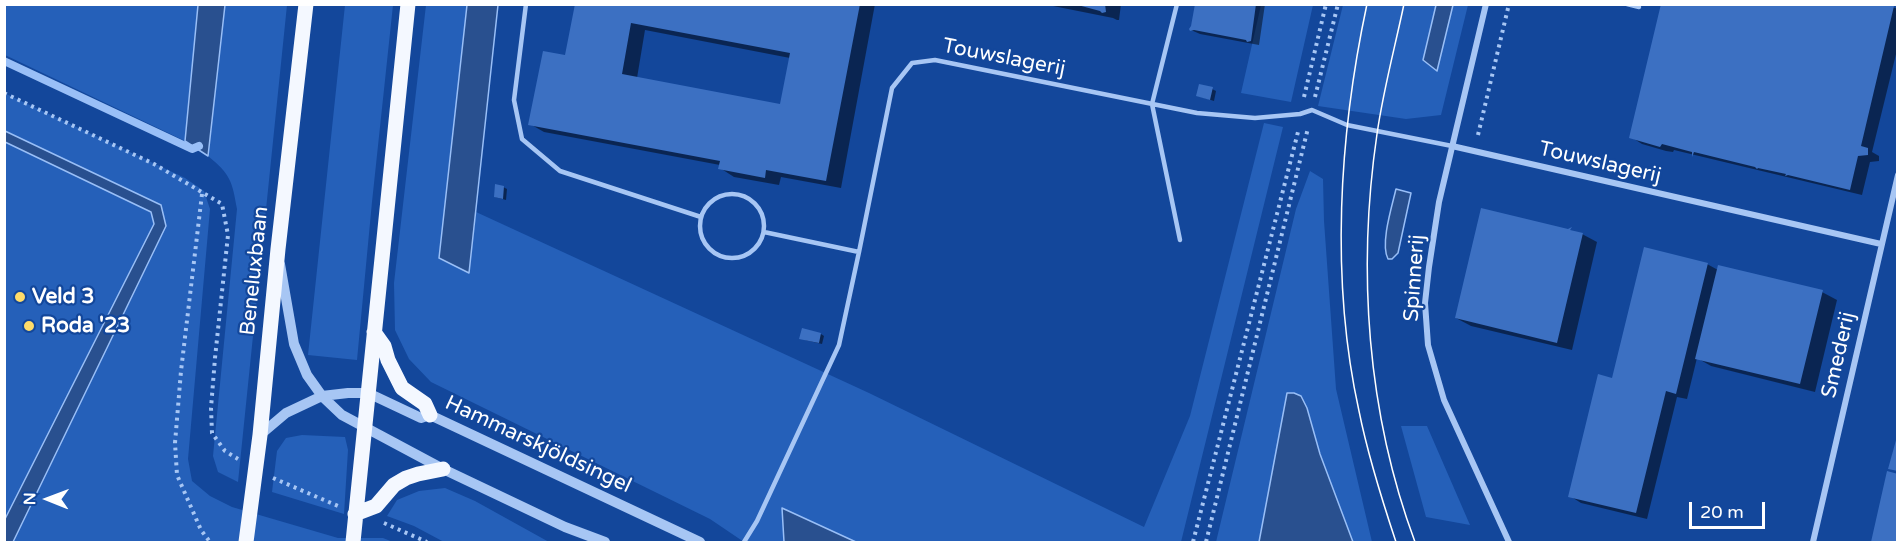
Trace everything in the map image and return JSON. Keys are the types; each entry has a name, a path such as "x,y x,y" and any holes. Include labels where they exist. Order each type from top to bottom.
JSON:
{"main road":[{"name":"Beneluxbaan","path":"246,543 260,435 278,249 306,4"},
{"path":"352,543 408,4"},
{"path":"374,332 384,346 388,360 402,387 425,404 430,415"},
{"path":"356,514 376,506 394,485 406,478 443,469"}],"street":[{"name":"Spinnerij","path":"1486,4 1439,202 1428,267 1425,303 1428,345 1444,400 1509,543"},
{"name":"Touwslagerij","path":"1452,146 1881,244"},
{"name":"Smederij","path":"1812,543 1898,175"},
{"path":"278,249 294,344 307,375 322,396 342,415 443,469 565,527 605,543"},
{"name":"Hammarskjöldsingel","path":"260,435 286,413 322,396 368,393 422,418 430,415 700,543"}],"lane":[{"path":"526,4 514,99 522,139 560,171 701,217"},
{"path":"1177,4 1152,104 1180,240"},
{"path":"1627,4 1639,7"},
{"name":"Touwslagerij","path":"744,543 839,345 892,88 912,63 935,60 1197,113 1255,118 1300,114 1312,110 1347,125 1452,146"},
{"path":"732,194 744,196 761,211 764,232 760,242 751,253 742,258 721,257 705,245 700,231 701,217 706,207 719,196 732,194"},
{"path":"764,232 859,252"}],"path":[{"path":"1193,543 1299,133 1300,114 1326,4"},
{"path":"1206,543 1338,4"},
{"path":"1474,151 1509,4"},
{"path":"4,93 154,164 202,194 175,443 177,475 201,530 210,543"}],"shaded area":[{"path":"4,5 198,5 185,141 5,55"},
{"path":"198,5 225,5 208,156 185,141"},
{"path":"225,5 287,5 238,482 218,472 213,456 237,209 229,179 222,168 208,156"},
{"path":"345,5 393,5 357,360 308,355"},
{"path":"426,5 467,5 439,259 469,272 476,212 869,393 1144,527 1190,416 1264,123 1283,127 1181,542 856,542 783,509 784,542 744,542 710,519 431,382 409,359 395,330 394,283"},
{"path":"467,5 498,5 469,273 439,258"},
{"path":"1261,5 1313,5 1291,102 1241,93"},
{"path":"1343,5 1468,5 1441,115 1406,119 1318,106"},
{"path":"1436,5 1453,5 1437,71 1423,60"},
{"path":"4,93 185,178 204,191 210,209 188,459 192,481 210,496 232,507 338,538 383,538 393,542 13,542 166,226 161,205 5,131"},
{"path":"5,131 161,205 166,226 13,542 5,542 5,519 154,224 151,212 5,142"},
{"path":"5,142 151,212 154,224 5,519"},
{"path":"1310,171 1323,179 1336,389 1372,542 1353,542 1320,454 1307,408 1287,393 1259,542 1216,542 1296,209"},
{"path":"1396,189 1411,193 1398,253 1392,259 1388,259 1386,235"},
{"path":"1287,393 1301,396 1307,408 1320,454 1353,542 1259,542"},
{"path":"1401,426 1427,426 1470,525 1426,517"},
{"path":"302,435 345,437 348,450 344,514 272,492 277,451 286,438"},
{"path":"445,488 475,501 549,542 444,542 414,526 387,516 397,500 419,491"},
{"path":"782,508 856,542 784,542"}],"building":[{"path":"575,4 860,4 826,181 766,170 765,178 718,169 720,161 528,125 543,51 565,55","holes":["631,23 790,53 780,104 622,74"]},
{"path":"1074,4 1105,4 1106,12 1102,13"},
{"path":"1195,4 1256,4 1251,41 1190,31"},
{"path":"1661,4 1894,6 1861,146 1868,148 1868,155 1858,156 1850,190 1694,152 1692,157 1692,152 1662,144 1660,147 1629,138"},
{"path":"1199,84 1213,87 1210,100 1196,96"},
{"path":"495,184 504,186 503,199 494,197"},
{"path":"1481,208 1568,229 1572,227 1570,230 1583,233 1557,343 1455,318"},
{"path":"1644,247 1708,263 1676,394 1666,391 1636,513 1568,497 1598,374 1612,378"},
{"path":"1718,265 1823,290 1800,384 1695,359"},
{"path":"802,328 821,333 819,343 799,339"},
{"path":"1898,433 1898,471 1888,469"},
{"path":"1887,471 1898,474 1898,542 1871,542"}],"waterway":[{"path":"4,61 192,149 199,146"}],"tram line":[{"path":"1367,4 1350,104 1345,156 1341,259 1350,361 1363,428 1396,542"},
{"path":"1404,4 1377,134 1371,185 1368,289 1370,341 1386,443 1415,542"}],"place":[{"name":"Veld 3","path":"20,297"},
{"name":"Roda '23","path":"29,326"}]}
